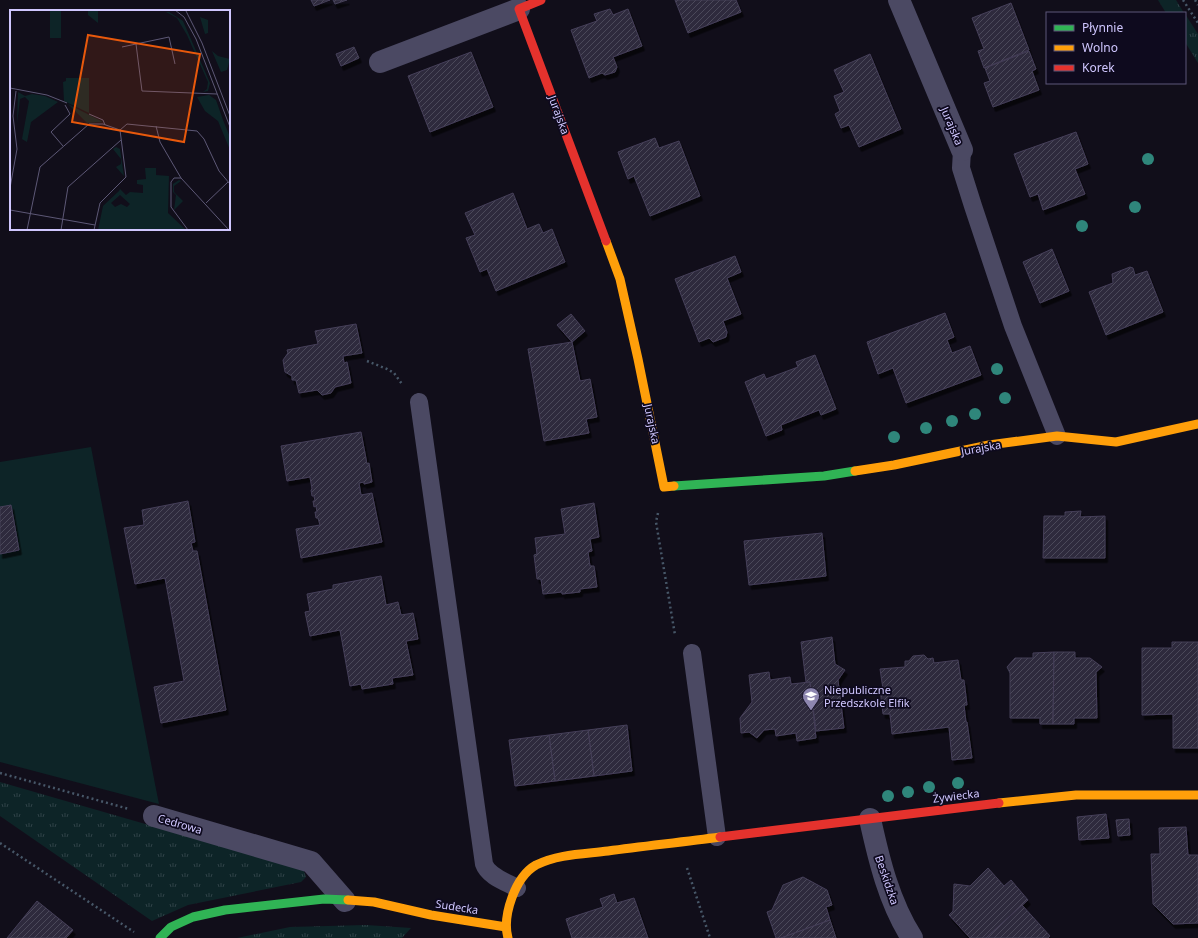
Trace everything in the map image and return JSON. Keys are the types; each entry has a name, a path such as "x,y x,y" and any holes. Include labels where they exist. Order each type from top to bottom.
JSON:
{"street":[{"path":"380,62 541,0"},
{"name":"Jurajska","path":"899,0 962,150"},
{"name":"Jurajska","path":"519,8 620,279 664,487 824,476 894,465 989,445 1057,436 1116,442 1198,424"},
{"name":"Żywiecka","path":"717,837 1012,801 1076,795 1198,795"},
{"name":"Cedrowa","path":"154,816 311,862 345,901"},
{"name":"Beskidzka","path":"870,819 890,896 912,938"},
{"path":"508,938 506,927 509,907 517,888 528,872 542,862 566,856 717,837"},
{"name":"Sudecka","path":"160,938 171,927 193,917 225,910 324,899 374,902 431,915 506,927"}],"lane":[{"name":"Jurajska","path":"962,150 961,168 1013,326 1057,436"},
{"path":"419,402 484,864 486,869 491,873 517,888"},
{"path":"692,654 717,837"}],"path":[{"path":"1183,0 1198,23"},
{"path":"1195,0 1198,5"},
{"path":"664,487 656,522 676,641 692,654"},
{"name":"Cedrowa","path":"0,773 154,816"},
{"path":"682,841 688,875 710,938"},
{"path":"0,843 136,934"}],"green space":[{"path":"1158,0 1176,0 1183,12 1165,12"},
{"path":"1186,16 1198,34 1198,63 1186,44"},
{"path":"91,447 159,804 0,762 0,462"},
{"path":"0,782 298,868 304,871 306,877 301,882 188,905 152,921 0,816"},
{"path":"366,925 411,928 402,938 237,938 290,927"}],"building":[{"path":"311,0 330,0 314,6"},
{"path":"333,0 347,0 335,4"},
{"path":"675,0 736,0 741,12 688,33"},
{"path":"1011,3 1029,50 984,68 978,51 984,49 972,18"},
{"path":"610,9 613,15 628,9 642,46 613,57 617,67 615,72 605,75 602,73 589,78 571,30 597,21 594,14"},
{"path":"354,47 359,58 341,66 336,54"},
{"path":"1029,51 1036,69 1032,71 1039,90 993,107 984,83 990,81 985,68"},
{"path":"471,52 493,107 430,132 408,76"},
{"path":"870,54 901,129 859,147 849,125 841,128 835,114 840,111 834,96 844,92 834,70"},
{"path":"1076,132 1088,164 1075,169 1085,194 1043,210 1038,194 1030,197 1014,154"},
{"path":"655,138 659,148 679,141 700,196 650,216 634,176 628,179 618,152"},
{"path":"513,193 527,229 539,224 543,233 552,229 565,262 496,291 487,269 480,272 466,238 475,235 465,213"},
{"path":"1052,249 1069,291 1040,303 1023,262"},
{"path":"735,256 741,272 727,278 741,314 723,321 727,332 726,337 713,342 709,338 699,342 675,279"},
{"path":"1130,267 1133,268 1135,275 1147,271 1163,312 1106,335 1089,292 1113,283 1112,274"},
{"path":"945,313 954,337 947,340 952,353 970,346 981,375 906,403 893,368 878,374 867,342"},
{"path":"571,314 585,331 572,342 557,325"},
{"path":"356,324 362,353 343,356 344,363 347,362 351,383 335,387 331,393 322,395 317,390 299,393 296,380 292,380 292,376 285,372 283,360 288,353 287,350 318,344 315,331"},
{"path":"572,342 580,381 590,379 597,417 586,419 589,433 544,441 528,349"},
{"path":"815,355 836,409 821,415 819,410 781,425 782,430 766,436 745,382 764,374 766,379 798,367 796,362"},
{"path":"361,432 372,482 364,484 364,482 359,483 361,495 372,493 382,542 301,558 296,529 320,525 318,518 316,518 315,512 317,512 316,506 314,507 313,501 315,501 314,496 312,496 310,477 287,481 281,446"},
{"path":"188,501 195,542 191,543 193,551 197,551 226,710 161,723 154,687 184,681 165,578 135,584 124,528 144,525 142,510"},
{"path":"594,503 599,537 590,539 592,551 588,552 590,566 594,566 597,587 580,589 580,592 543,594 541,579 537,579 534,555 537,554 535,538 565,534 561,509"},
{"path":"11,505 19,550 0,554 0,507"},
{"path":"1081,511 1080,517 1105,516 1105,558 1043,558 1044,516 1065,516 1065,512"},
{"path":"822,533 826,576 749,585 744,541"},
{"path":"381,576 386,605 398,602 401,615 413,613 418,639 406,641 413,675 392,678 393,684 362,689 361,684 350,686 340,630 310,636 305,612 310,611 307,594 333,589 333,585"},
{"path":"832,637 835,664 845,670 838,680 844,728 816,731 810,682 806,682 801,642"},
{"path":"1172,642 1198,642 1198,748 1173,748 1173,714 1142,715 1142,648 1172,648"},
{"path":"1054,652 1053,724 1040,724 1040,718 1010,718 1010,673 1007,667 1015,658 1033,658 1033,653"},
{"path":"1054,652 1075,652 1075,658 1090,658 1102,667 1096,672 1097,718 1074,718 1074,724 1053,724"},
{"path":"924,655 928,659 933,658 934,663 958,660 961,680 964,680 967,705 964,705 972,758 952,760 949,727 892,734 890,714 883,714 880,689 883,689 880,669 905,667 905,661 909,661 913,656"},
{"path":"769,672 770,680 790,677 791,684 810,682 816,738 797,741 796,733 776,736 775,729 764,730 757,738 749,732 741,733 740,718 752,702 749,675"},
{"path":"627,725 632,771 594,776 588,730"},
{"path":"588,730 594,776 555,781 549,735"},
{"path":"549,735 555,781 515,786 509,740"},
{"path":"1106,814 1109,838 1079,840 1077,817"},
{"path":"1129,819 1130,835 1118,836 1116,820"},
{"path":"1186,827 1188,855 1198,855 1198,923 1173,924 1153,904 1151,854 1160,854 1159,828"},
{"path":"988,868 1004,886 1011,880 1028,900 986,938 970,938 949,915 953,911 954,884 970,886"},
{"path":"803,877 827,890 832,905 826,907 830,920 781,938 776,938 767,912 772,910 783,885"},
{"path":"614,894 617,903 634,898 648,938 572,938 566,919 603,907 600,899"},
{"path":"37,901 73,930 66,938 7,938"},
{"path":"1022,905 1050,936 1048,938 986,938"},
{"path":"830,920 836,938 781,938"}],"traffic: fast":[{"path":"674,486 824,476 855,471"},
{"path":"160,938 171,927 193,917 225,910 324,899 348,900"}],"traffic: slow":[{"path":"606,241 620,279 664,487 674,486"},
{"path":"855,471 894,465 989,445 1057,436 1116,442 1198,424"},
{"path":"999,803 1076,795 1198,795"},
{"path":"508,938 507,919 516,888 522,878 529,871 544,861 571,855 720,837"},
{"path":"348,900 374,902 431,915 506,927"}],"traffic: jam":[{"path":"541,0 519,9 606,241"},
{"path":"720,837 999,803"}],"place":[{"name":"Niepubliczne Przedszkole Elfik","path":"811,711"}]}
